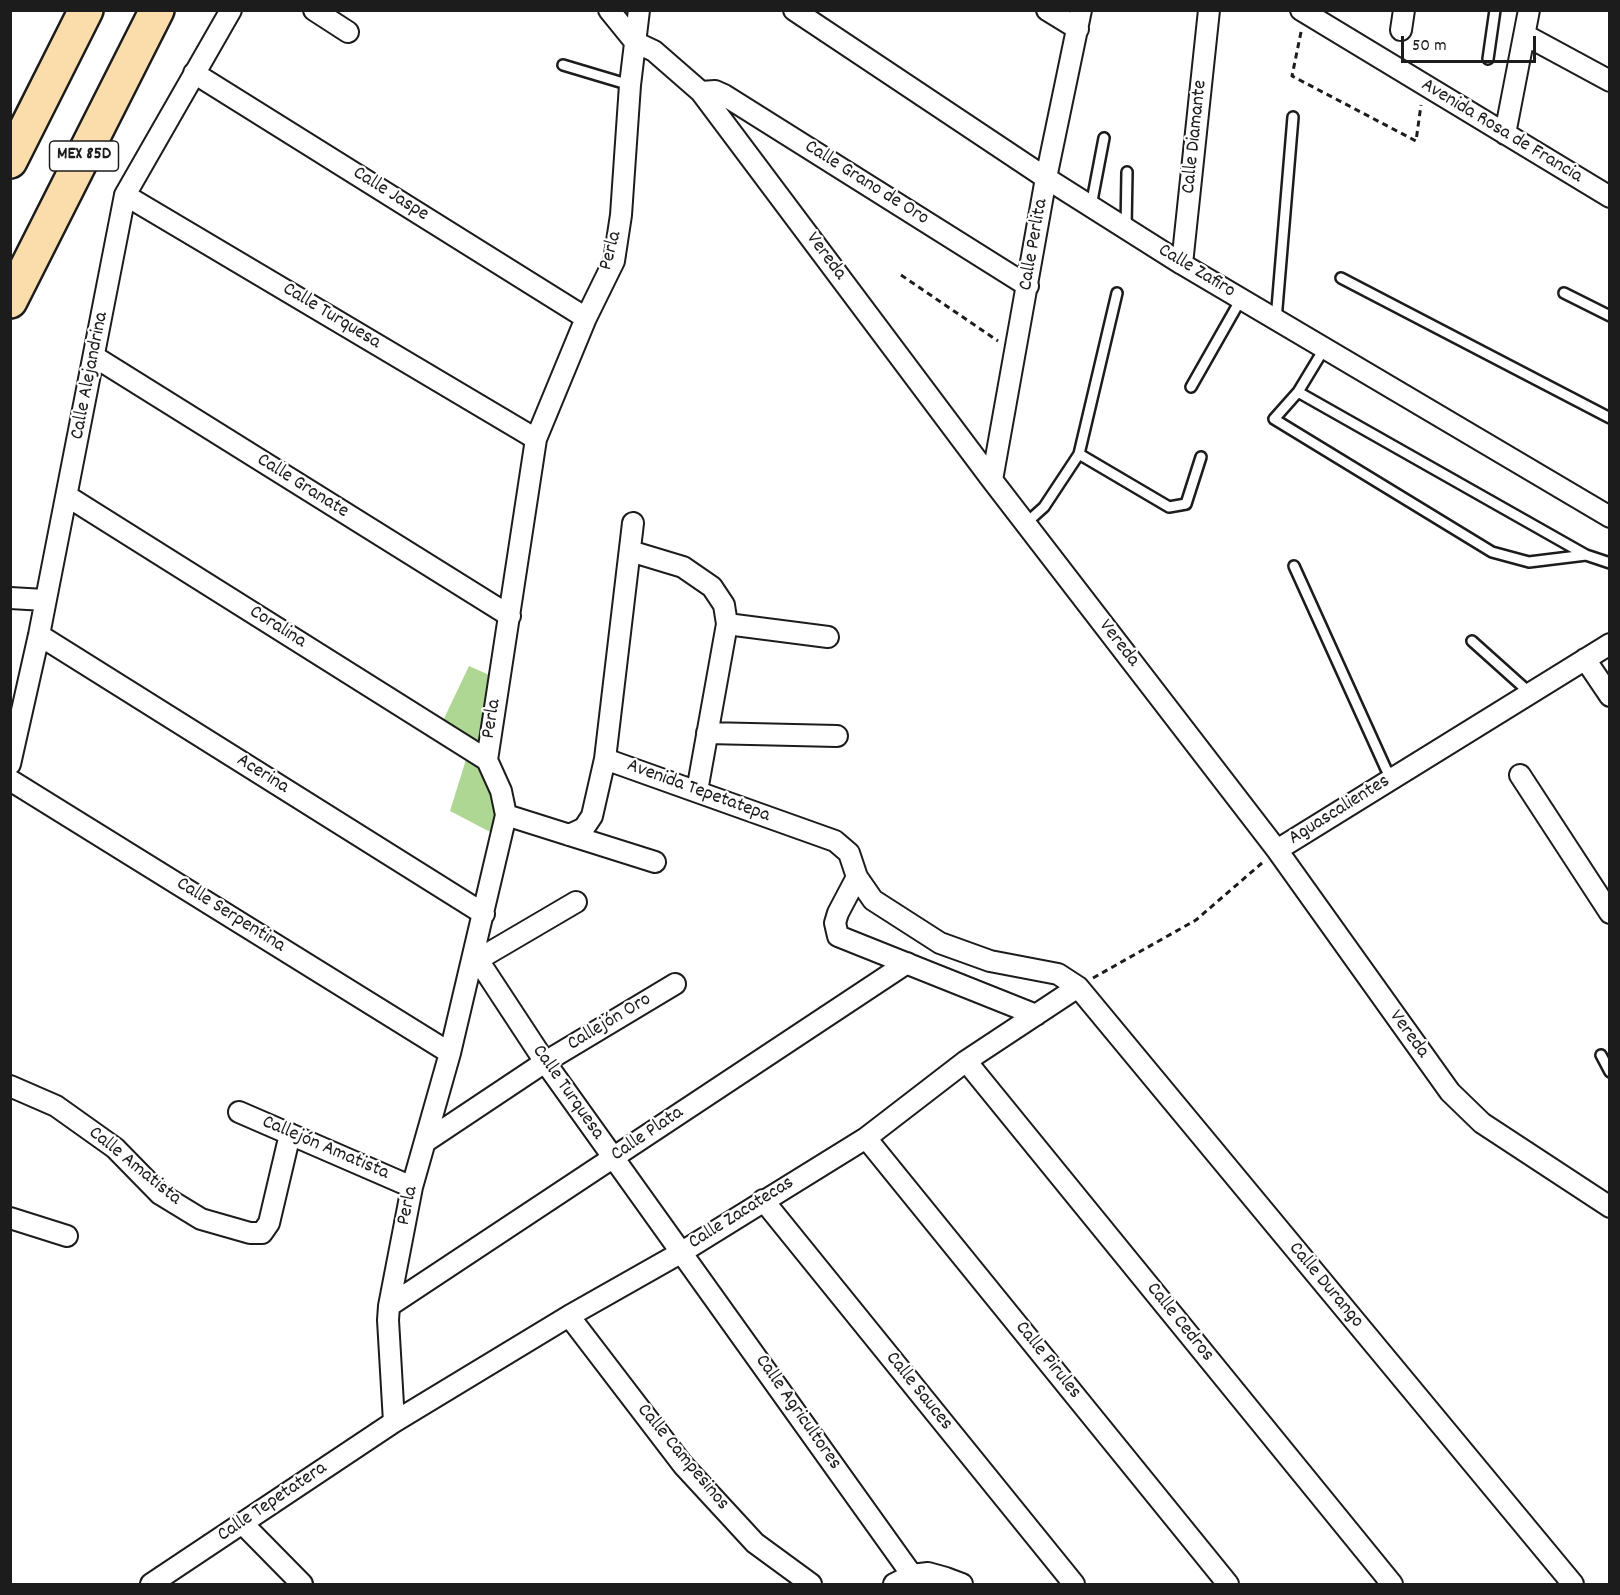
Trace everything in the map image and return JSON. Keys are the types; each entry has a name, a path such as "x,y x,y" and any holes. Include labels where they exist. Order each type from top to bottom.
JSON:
{"highway":[{"name":"MEX 85D","path":"10,161 86,10"},
{"name":"MEX 85D","path":"10,301 157,10"}],"street":[{"name":"Calle Alejandrina","path":"10,764 16,714 39,635 125,195 231,10"},
{"path":"314,10 348,32"},
{"name":"Vereda","path":"609,10 635,42 654,51 701,92 1025,524 1277,850 1450,1092 1482,1123 1610,1207"},
{"name":"Calle Zafiro","path":"794,10 1046,178 1182,264 1610,517"},
{"path":"1047,10 1080,20"},
{"name":"Calle Diamante","path":"1182,264 1209,10"},
{"path":"1505,134 1529,10"},
{"name":"Avenida Rosa de Francia","path":"1304,12 1610,197"},
{"name":"Vereda","path":"636,13 654,51"},
{"name":"Perla","path":"394,1422 387,1320 389,1306 412,1187 475,962 506,815 501,791 487,760 536,439 586,318 614,261 621,215 636,13"},
{"name":"Calle Perlita","path":"992,480 1046,178 1080,20"},
{"path":"1525,35 1610,81"},
{"name":"Calle Jaspe","path":"194,73 586,318"},
{"name":"Calle Grano de Oro","path":"701,92 715,91 724,95 1028,286"},
{"name":"Calle Turquesa","path":"125,195 536,439"},
{"name":"Calle Granate","path":"95,357 510,616"},
{"name":"Coralina","path":"67,496 487,760"},
{"path":"605,759 633,523"},
{"path":"630,551 683,567 712,587 724,605 727,624 697,791"},
{"path":"10,597 45,600"},
{"path":"727,624 828,637"},
{"name":"Acerina","path":"39,635 484,914"},
{"name":"Aguascalientes","path":"1277,850 1610,644"},
{"path":"1585,659 1610,696"},
{"path":"707,733 837,736"},
{"name":"Avenida Tepetatepa","path":"569,835 584,828 592,816 605,759 835,841 849,853 857,877 873,900 940,943 990,961 1058,974 1078,987"},
{"path":"1520,775 1610,913"},
{"name":"Calle Serpentina","path":"10,780 450,1053"},
{"path":"506,815 656,861"},
{"path":"857,877 838,913 835,923 838,936 1036,1015"},
{"path":"475,962 576,902"},
{"name":"Calle Turquesa","path":"475,962 613,1159 682,1252"},
{"name":"Calle Plata","path":"389,1306 907,963"},
{"name":"Callejón Oro","path":"425,1142 545,1062 675,984"},
{"name":"Calle Zacatecas","path":"394,1422 569,1316 682,1252 866,1137 966,1062 1078,987"},
{"name":"Calle Durango","path":"1078,987 1572,1584"},
{"name":"Calle Cedros","path":"966,1062 1392,1584"},
{"name":"Calle Amatista","path":"10,1086 56,1106 115,1148 160,1194 201,1219 250,1233 262,1233 269,1223 290,1134"},
{"name":"Callejón Amatista","path":"239,1112 412,1187"},
{"name":"Calle Pirules","path":"866,1137 1228,1584"},
{"name":"Calle Sauces","path":"762,1200 1074,1584"},
{"path":"10,1218 67,1236"},
{"name":"Calle Agricultores","path":"682,1252 912,1575"},
{"name":"Calle Campesinos","path":"569,1316 683,1465 755,1544 811,1584"},
{"name":"Calle Tepetatera","path":"151,1584 394,1422"},
{"path":"242,1524 302,1584"},
{"path":"894,1584 912,1575 928,1573 962,1584"}],"lane":[{"path":"1488,59 1496,10"},
{"path":"563,65 630,85"},
{"path":"1276,320 1293,117"},
{"path":"1091,206 1104,138"},
{"path":"1126,229 1127,172"},
{"path":"1341,278 1610,417"},
{"path":"1025,524 1044,507 1079,454 1117,293"},
{"path":"1564,293 1610,316"},
{"path":"1191,387 1241,299"},
{"path":"1324,349 1298,392 1274,420 1492,552 1529,562 1586,555"},
{"path":"1298,392 1586,555 1610,563"},
{"path":"1079,454 1169,507 1186,504 1201,457"},
{"path":"1294,566 1386,769 1393,778"},
{"path":"1472,641 1530,693"},
{"path":"1601,1055 1610,1072"}],"path":[{"path":"1304,12 1292,76 1416,141 1424,85"},
{"path":"902,275 1006,346 1016,349"},
{"name":"Aguascalientes","path":"1078,987 1196,920 1277,850"}],"green space":[{"path":"469,666 496,678 485,755 440,727"},
{"path":"468,753 484,765 498,792 496,835 450,811"}]}
